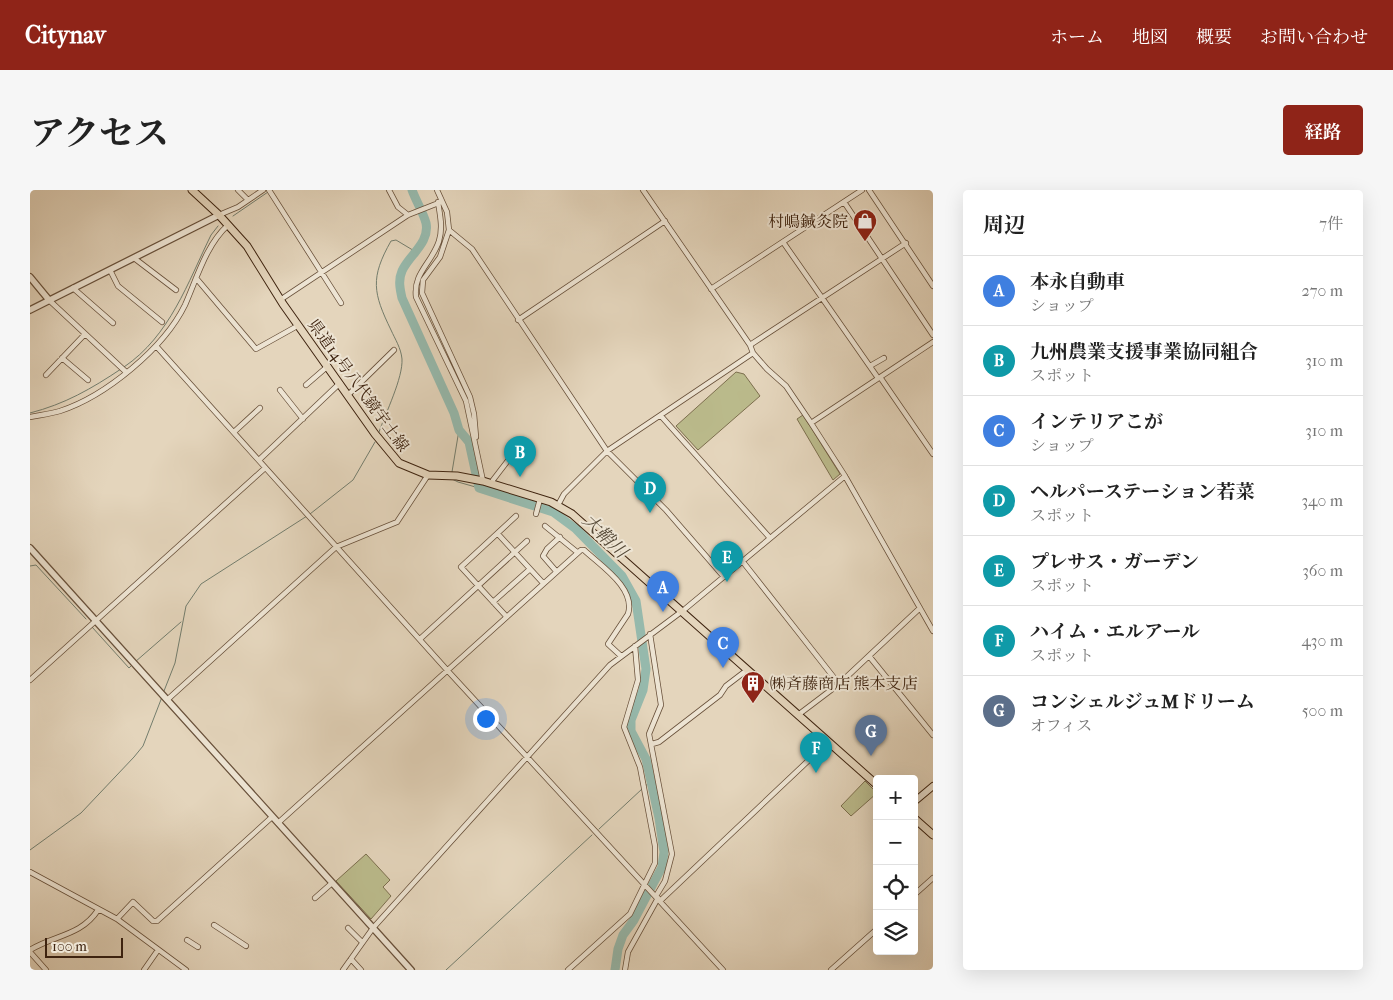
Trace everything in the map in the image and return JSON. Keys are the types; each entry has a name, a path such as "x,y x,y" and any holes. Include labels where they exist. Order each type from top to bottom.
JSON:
{"main road":[{"name":"県道14号八代鏡宇土線","path":"192,190 219,215 246,246 280,300 375,434 399,463 428,475 457,476 482,480 540,501 558,505 586,526 873,781"},
{"path":"918,799 933,786"},
{"path":"916,820 933,835"}],"street":[{"path":"238,190 248,200"},
{"path":"30,310 219,215 263,190"},
{"path":"269,190 341,303"},
{"path":"389,190 398,207 408,215"},
{"path":"437,190 450,230 472,249 607,451 666,510 724,577"},
{"path":"643,190 754,353 767,369 786,386 811,423 845,476 933,631"},
{"path":"711,289 862,190"},
{"path":"868,190 933,286"},
{"path":"280,300 408,215 441,202"},
{"path":"441,202 442,222 439,240 431,258 416,282 415,290 466,402 476,441 482,480"},
{"path":"844,202 933,335"},
{"path":"518,320 664,221"},
{"path":"30,417 60,411 82,401 156,347 177,320 216,239 228,225"},
{"path":"450,230 440,257 423,280 422,293 470,398 477,430 476,441"},
{"path":"783,242 933,454"},
{"path":"750,345 906,244"},
{"path":"134,258 176,290"},
{"path":"110,270 118,286 162,322"},
{"path":"30,277 49,300 125,370"},
{"path":"196,278 256,349 299,325"},
{"path":"73,288 113,323"},
{"path":"46,375 85,334"},
{"path":"811,423 933,342"},
{"path":"156,347 447,670 723,970"},
{"path":"348,395 394,350"},
{"path":"558,505 564,494 607,451 754,353"},
{"path":"62,358 88,380"},
{"path":"870,366 884,358"},
{"path":"306,385 328,366"},
{"path":"259,460 340,384"},
{"path":"280,390 303,419"},
{"path":"234,432 260,408"},
{"path":"661,416 770,538"},
{"path":"492,484 493,480 523,441"},
{"path":"30,680 265,468"},
{"path":"166,699 336,547 396,522 428,475"},
{"path":"343,970 373,928 590,686 621,656 682,611 743,562 845,476"},
{"path":"536,514 540,501"},
{"path":"506,616 462,567 516,516"},
{"path":"545,526 578,552"},
{"path":"498,534 543,583"},
{"path":"556,571 543,556 547,549 560,537"},
{"path":"420,639 527,541"},
{"path":"30,548 130,661 411,970"},
{"path":"278,823 578,552 584,550 627,593 630,609 608,644 621,656"},
{"path":"743,562 839,684"},
{"path":"493,602 530,569"},
{"path":"798,715 839,684 920,608"},
{"path":"625,970 628,952 665,881 672,854 649,730 661,705 649,635"},
{"path":"568,970 630,914 652,871 656,853 638,759 624,727 638,680 637,645"},
{"path":"870,656 933,735"},
{"path":"652,744 659,742 720,695 726,686 747,670"},
{"path":"657,898 828,742"},
{"path":"116,918 133,902 153,921 157,921 272,817"},
{"path":"30,872 116,918 186,970"},
{"path":"918,891 933,878"},
{"path":"315,898 332,883"},
{"path":"46,970 30,951 39,945 77,931 98,910"},
{"path":"214,925 246,946"},
{"path":"348,928 362,942"},
{"path":"832,970 873,933"},
{"path":"187,940 198,947"},
{"path":"144,970 158,950"},
{"path":"350,959 361,970"}],"green space":[{"path":"736,372 744,374 760,396 698,450 676,426"},
{"path":"803,415 840,474 833,480 797,419"},
{"path":"865,781 873,789 873,797 851,816 841,806"},
{"path":"366,854 390,880 383,887 391,896 371,919 336,881"}],"waterway":[{"name":"大鞘川","path":"412,190 425,219 426,230 422,243 405,265 401,274 402,298 454,413 459,430 469,442 479,488 553,512 576,529 622,576 636,601 646,669 643,690 631,720 631,731 646,759 659,818 664,852 662,867 634,920 623,935 618,949 615,970"},
{"path":"233,216 268,192"},
{"path":"124,367 154,340 166,324 211,235 218,226"},
{"path":"379,432 400,376 402,359 399,347 380,306 376,286 377,276 384,254 391,241 396,240 416,252"},
{"path":"30,413 77,395 121,369"},
{"path":"452,472 459,430"},
{"path":"310,514 353,480 375,442"},
{"path":"452,479 479,488"},
{"path":"164,691 175,663 186,606 201,584 307,516"},
{"path":"30,566 36,565 86,619"},
{"path":"135,662 181,622"},
{"path":"92,627 129,668 132,665"},
{"path":"30,850 81,813 134,757 143,746 162,697"},
{"name":"大鞘川","path":"645,786 651,782"},
{"path":"599,829 642,789"},
{"path":"446,970 592,835"}],"place":[{"name":"村嶋鍼灸院","path":"865,242"},
{"name":"九州農業支援事業協同組合","path":"520,477"},
{"name":"ヘルパーステーション若菜","path":"650,513"},
{"name":"プレサス・ガーデン","path":"727,582"},
{"name":"本永自動車","path":"663,612"},
{"name":"インテリアこが","path":"723,668"},
{"name":"㈱斉藤商店 熊本支店","path":"753,704"},
{"name":"コンシェルジュMドリーム","path":"871,756"},
{"name":"ハイム・エルアール","path":"816,773"}]}
